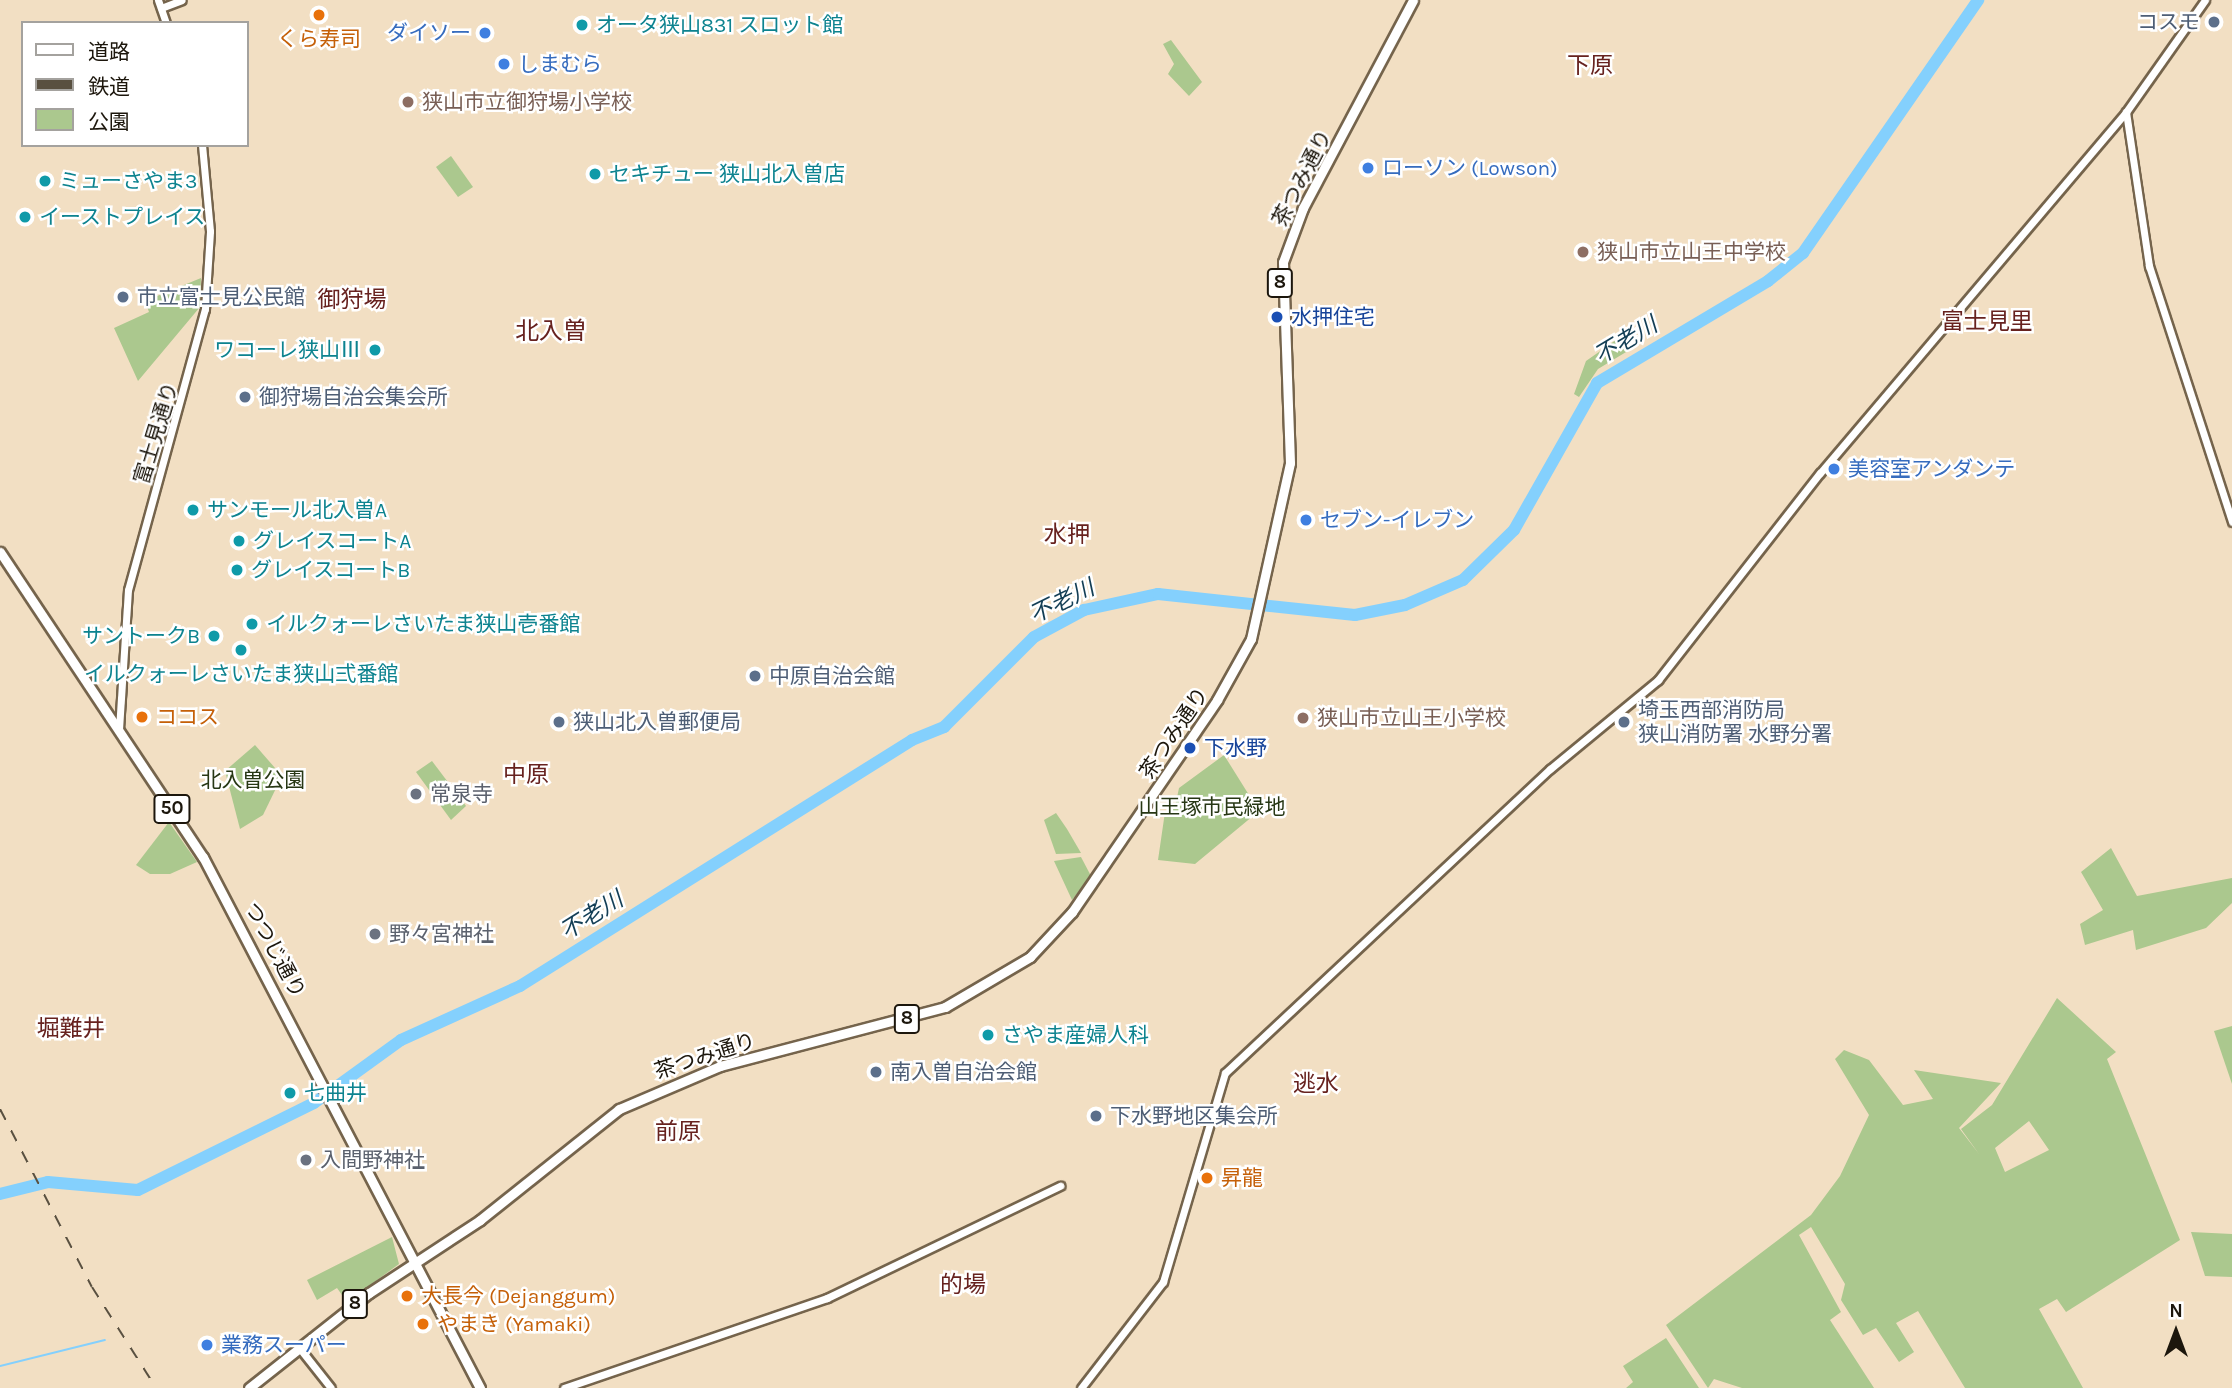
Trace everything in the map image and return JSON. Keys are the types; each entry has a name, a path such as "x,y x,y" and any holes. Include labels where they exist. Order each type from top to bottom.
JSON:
{"main road":[{"name":"茶つみ通り","path":"414,1263 480,1220 598,1124 662,1086 926,1014 985,988 1030,957 1076,908 1217,700 1260,608 1290,463 1283,262 1303,208 1413,0"},
{"name":"つつじ通り","path":"0,552 203,856 331,1096 480,1388"},
{"name":"8","path":"249,1388 414,1263"}],"street":[{"path":"165,21 159,4 182,0"},
{"path":"1082,1388 1163,1282 1229,1068 1550,769 1658,680 1763,542 2126,112 2205,0"},
{"path":"2126,112 2149,266 2232,522"},
{"name":"富士見通り","path":"119,729 128,590 186,396 206,299 210,231 202,147"},
{"path":"564,1388 827,1298 1060,1186"},
{"path":"300,1350 331,1388"}],"green space":[{"path":"1171,40 1202,82 1189,96 1168,74 1174,64 1163,44"},
{"path":"451,156 473,187 458,197 436,167"},
{"path":"201,278 200,307 138,381 114,328 149,312 145,301"},
{"path":"1626,333 1636,346 1598,369 1579,397 1574,394 1586,361"},
{"name":"北入曽公園","path":"255,745 282,776 263,815 240,829 225,771"},
{"name":"山王塚市民緑地","path":"1224,755 1259,811 1195,864 1158,860 1165,812 1175,807 1179,788"},
{"path":"432,761 466,806 451,820 416,772"},
{"path":"1056,813 1081,853 1056,854 1044,820"},
{"path":"169,822 197,862 170,874 150,874 136,865"},
{"path":"2111,848 2137,896 2232,878 2232,903 2206,928 2136,950 2133,930 2085,945 2080,924 2103,910 2081,872"},
{"path":"1081,857 1091,876 1072,900 1054,861"},
{"path":"2057,998 2116,1052 2107,1059 2180,1240 2066,1312 2057,1299 2039,1309 2083,1388 1965,1388 1918,1311 1896,1323 1914,1352 1899,1362 1876,1328 1863,1335 1841,1300 1845,1284 1811,1227 1799,1235 1841,1312 1830,1320 1874,1388 1742,1388 1714,1379 1708,1388 1666,1325 1811,1215 1840,1176 1869,1115 1835,1059 1844,1050 1869,1060 1903,1105 1933,1099 1914,1070 2001,1083 1959,1128 1979,1154 1961,1129 1992,1105","holes":["2029,1121 2049,1150 2005,1172 1995,1148"]},
{"path":"2232,1026 2232,1084 2214,1031"},
{"path":"2191,1232 2232,1234 2232,1277 2205,1276"},
{"path":"392,1237 399,1264 347,1302 337,1288 317,1300 307,1280"},
{"path":"1666,1338 1699,1388 1626,1388 1633,1382 1623,1366"}],"waterway":[{"name":"不老川","path":"0,1194 48,1182 138,1190 314,1103 401,1040 520,986 912,740 944,727 1034,637 1084,610 1158,594 1355,615 1405,605 1463,580 1514,530 1597,383 1768,281 1803,253 1978,0"},
{"path":"0,1366 105,1340"}],"railway":[{"path":"0,1109 92,1287 156,1388"}],"place":[{"name":"くら寿司","path":"319,15"},
{"name":"コスモ","path":"2214,22"},
{"name":"オータ狭山831 スロット館","path":"582,25"},
{"name":"ダイソー","path":"485,33"},
{"name":"しまむら","path":"504,64"},
{"name":"狭山市立御狩場小学校","path":"408,102"},
{"name":"ローソン (Lowson)","path":"1368,168"},
{"name":"セキチュー 狭山北入曽店","path":"595,174"},
{"name":"ミューさやま3","path":"45,181"},
{"name":"イーストプレイス","path":"25,217"},
{"name":"狭山市立山王中学校","path":"1583,252"},
{"name":"市立富士見公民館","path":"123,297"},
{"name":"水押住宅","path":"1277,317"},
{"name":"ワコーレ狭山Ⅲ","path":"375,350"},
{"name":"御狩場自治会集会所","path":"245,397"},
{"name":"美容室アンダンテ","path":"1834,469"},
{"name":"サンモール北入曽A","path":"193,510"},
{"name":"セブン-イレブン","path":"1306,520"},
{"name":"グレイスコートA","path":"239,541"},
{"name":"グレイスコートB","path":"237,570"},
{"name":"イルクォーレさいたま狭山壱番館","path":"252,624"},
{"name":"サントークB","path":"214,636"},
{"name":"イルクォーレさいたま狭山弍番館","path":"241,650"},
{"name":"中原自治会館","path":"755,676"},
{"name":"ココス","path":"142,717"},
{"name":"狭山市立山王小学校","path":"1303,718"},
{"name":"狭山北入曽郵便局","path":"559,722"},
{"name":"埼玉西部消防局 狭山消防署 水野分署","path":"1624,722"},
{"name":"下水野","path":"1190,748"},
{"name":"常泉寺","path":"416,794"},
{"name":"野々宮神社","path":"375,934"},
{"name":"さやま産婦人科","path":"988,1035"},
{"name":"南入曽自治会館","path":"876,1072"},
{"name":"七曲井","path":"290,1093"},
{"name":"下水野地区集会所","path":"1096,1116"},
{"name":"入間野神社","path":"306,1160"},
{"name":"昇龍","path":"1207,1178"},
{"name":"大長今 (Dejanggum)","path":"407,1296"},
{"name":"やまき (Yamaki)","path":"423,1324"},
{"name":"業務スーパー","path":"207,1345"}],"district":[{"name":"下原","path":"1590,66"},
{"name":"御狩場","path":"352,300"},
{"name":"富士見里","path":"1987,322"},
{"name":"北入曽","path":"551,332"},
{"name":"水押","path":"1067,535"},
{"name":"中原","path":"526,775"},
{"name":"堀難井","path":"71,1029"},
{"name":"逃水","path":"1316,1084"},
{"name":"前原","path":"678,1132"},
{"name":"的場","path":"963,1285"}]}
